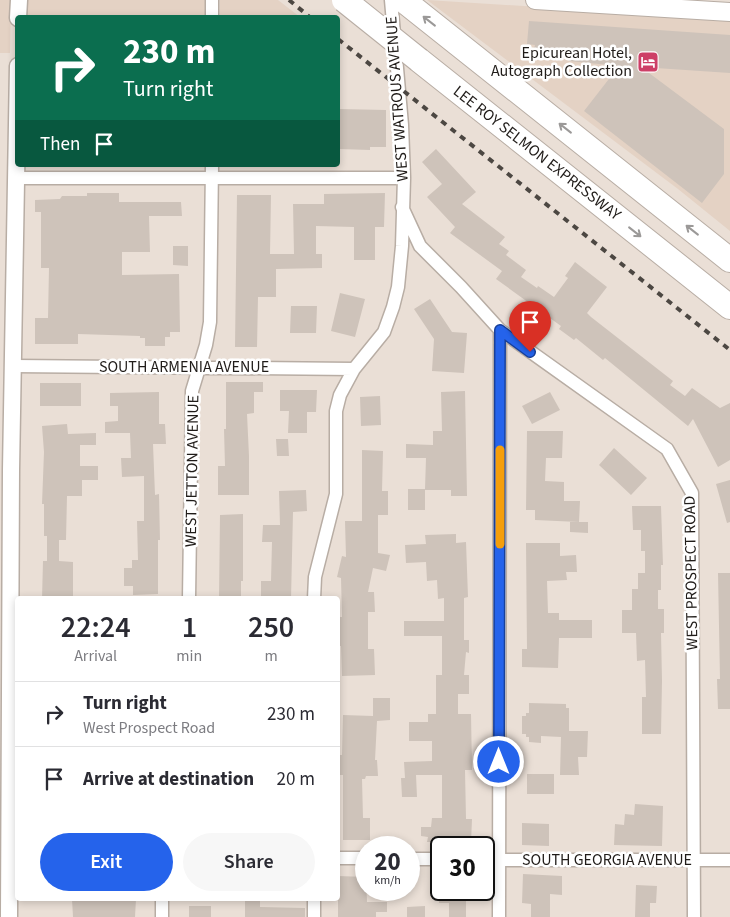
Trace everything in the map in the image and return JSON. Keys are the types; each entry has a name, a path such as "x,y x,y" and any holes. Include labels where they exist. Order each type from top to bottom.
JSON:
{"highway":[{"name":"LEE ROY SELMON EXPRESSWAY","path":"344,0 730,307"},
{"path":"403,0 730,260"}],"main road":[{"path":"535,0 730,12"}],"street":[{"path":"18,15 19,0"},
{"path":"212,0 212,15"},
{"name":"WEST WATROUS AVENUE","path":"314,596 315,577 336,494 336,411 340,395 354,369 384,332 398,287 402,246 404,178 402,125 391,0"},
{"path":"9,917 14,859 5,470 14,366 16,167"},
{"path":"16,178 212,171 404,178"},
{"name":"WEST JETTON AVENUE","path":"189,596 192,391 206,345 210,322 212,171"},
{"name":"WEST PROSPECT ROAD","path":"402,207 420,246 500,330 666,449 692,493 694,917"},
{"path":"499,917 500,330"},
{"name":"SOUTH ARMENIA AVENUE","path":"14,366 354,369"},
{"path":"340,858 355,858"},
{"name":"SOUTH GEORGIA AVENUE","path":"495,860 730,860"},
{"path":"162,901 162,917"},
{"path":"314,901 314,917"}],"shaded area":[{"path":"0,0 11,0 10,53 0,53"},
{"path":"26,0 205,0 205,15 26,15"},
{"path":"220,0 278,0 297,15 220,15"},
{"path":"427,0 730,19 730,231 678,189"}],"building":[{"path":"529,21 730,35 730,73 641,67 724,129 724,174 702,203 584,111 619,66 569,61 567,51 534,49 535,45 527,44"},
{"path":"340,109 386,110 386,147 370,147 370,150 340,149"},
{"path":"436,149 476,192 462,204 505,237 499,244 509,251 506,255 526,270 521,277 554,297 568,278 565,276 575,262 607,287 587,313 591,317 673,381 670,385 685,396 692,388 720,408 730,403 730,460 718,467 693,419 688,426 605,358 603,360 576,338 574,340 559,329 561,326 496,279 502,271 450,233 455,227 427,197 442,184 422,162"},
{"path":"87,193 119,193 119,202 181,202 182,216 149,216 150,252 122,252 122,275 179,274 180,332 170,332 170,337 165,337 165,346 145,346 145,338 140,338 140,336 78,334 78,344 35,344 35,318 48,318 49,268 41,268 41,212 35,212 35,200 60,199 62,196 87,196"},
{"path":"385,193 384,227 375,227 375,260 354,260 354,227 316,226 316,254 322,254 322,268 276,269 276,297 258,297 257,347 235,347 237,195 271,195 270,254 294,254 293,204 324,204 324,194"},
{"path":"173,246 188,246 188,266 173,265"},
{"path":"340,293 365,299 355,337 331,331"},
{"path":"430,299 452,332 467,333 464,373 432,371 434,339 414,309"},
{"path":"291,306 317,306 316,333 290,333"},
{"path":"226,382 263,382 263,392 254,392 254,413 247,414 249,495 218,495 218,466 225,466"},
{"path":"40,383 81,383 81,406 40,406"},
{"path":"280,390 317,390 316,412 307,412 307,433 288,433 289,411 280,411"},
{"path":"465,391 467,496 451,496 451,490 425,490 425,510 408,510 408,489 425,489 426,458 406,458 406,444 433,445 433,431 442,431 441,392"},
{"path":"159,392 159,424 165,424 166,444 153,444 155,495 159,494 158,594 133,595 133,586 124,586 124,568 132,568 132,560 138,560 137,521 144,521 144,476 122,477 121,458 131,458 130,433 105,433 105,422 118,421 118,406 110,406 110,393"},
{"path":"550,392 560,410 532,424 522,406"},
{"path":"380,396 381,425 361,426 360,397"},
{"path":"67,424 68,434 96,433 96,445 80,445 80,466 98,466 98,480 82,480 82,496 67,496 66,540 59,540 59,561 73,562 73,596 42,596 43,561 47,561 47,536 44,536 44,504 42,504 44,452 42,426"},
{"path":"527,431 563,431 562,458 546,458 545,481 564,482 564,501 580,501 579,522 535,520 535,510 526,510"},
{"path":"276,439 288,439 289,456 277,456"},
{"path":"614,448 647,478 631,495 599,465"},
{"path":"362,450 383,451 382,491 388,491 388,515 378,515 378,553 390,555 386,571 373,568 368,592 374,592 375,612 368,612 368,649 374,649 375,675 342,676 340,646 340,617 342,617 341,578 337,577 342,556 346,557 345,521 362,521"},
{"path":"730,480 730,522 727,523 716,484"},
{"path":"306,490 307,511 293,512 291,596 261,596 261,581 271,581 272,542 262,542 263,525 280,525 279,491"},
{"path":"632,506 661,506 663,565 661,565 661,590 658,590 658,609 664,609 664,633 661,633 661,734 642,734 642,697 646,697 645,660 637,661 636,633 622,633 622,610 632,610 632,589 638,589 638,573 645,573 645,551 641,551 641,530 633,530"},
{"path":"243,514 243,581 241,581 241,596 219,596 220,515"},
{"path":"570,522 588,522 588,533 570,532"},
{"path":"456,534 456,543 466,542 468,597 464,598 464,640 469,640 469,653 466,652 464,675 469,675 469,694 458,694 458,714 471,714 472,770 465,770 466,819 472,819 471,836 430,836 430,842 427,842 428,837 421,836 421,827 431,827 432,818 442,818 442,775 416,775 417,797 402,797 401,778 405,778 404,762 432,761 432,741 409,741 409,722 428,722 428,714 436,714 436,675 442,675 442,636 404,636 404,621 444,621 444,598 438,599 437,580 427,581 426,562 406,563 405,545 426,544 425,535"},
{"path":"526,543 560,543 560,556 576,555 577,572 566,572 567,580 547,581 548,613 559,613 559,620 592,620 592,638 559,638 558,668 522,667 522,649 527,649"},
{"path":"718,573 730,573 730,709 718,709 717,679 720,679"},
{"path":"373,698 390,698 390,720 377,721 375,760 377,760 378,776 366,776 365,779 362,779 363,818 370,818 370,836 355,836 355,840 343,840 343,775 340,775 340,755 342,755 343,715 373,716"},
{"path":"529,703 566,704 566,708 569,708 569,731 588,731 587,757 578,757 579,775 560,775 561,737 541,736 541,743 529,742 529,737 526,737 526,734 522,734 522,716 526,716 526,713 529,713"},
{"path":"527,774 554,774 554,794 527,794"},
{"path":"635,804 663,806 662,846 614,845 615,824 624,825 625,814 634,815"},
{"path":"522,823 549,824 549,846 522,845"},
{"path":"523,874 562,876 562,895 550,894 550,917 531,917 531,904 522,903"},
{"path":"340,876 355,877 355,901 387,902 387,912 376,912 376,917 338,917"},
{"path":"636,885 657,886 656,903 650,903 650,917 635,917"},
{"path":"72,901 136,901 135,917 73,917"},
{"path":"245,901 260,901 260,907 305,908 305,917 245,917"},
{"path":"439,901 466,901 466,917 449,917 449,903 439,903"},
{"path":"189,906 211,906 211,917 189,917"},
{"path":"425,906 425,917 407,917 407,907"}],"railway":[{"path":"289,0 307,15"},
{"path":"340,41 730,350"}],"slow traffic":[{"path":"500,450 500,544"}],"place":[{"name":"Epicurean Hotel, Autograph Collection","path":"648,62"}],"route":[{"path":"499,762 500,330 530,352"}]}
